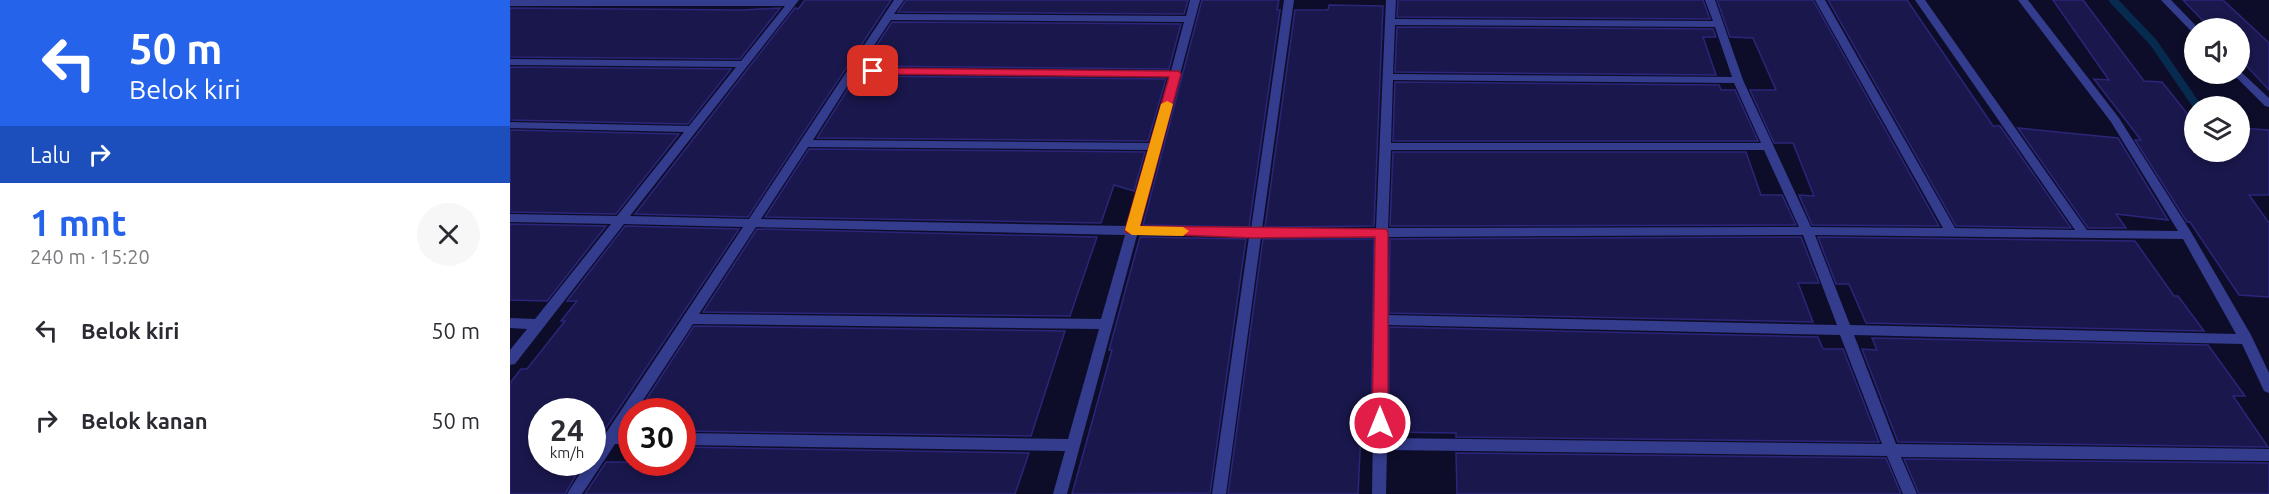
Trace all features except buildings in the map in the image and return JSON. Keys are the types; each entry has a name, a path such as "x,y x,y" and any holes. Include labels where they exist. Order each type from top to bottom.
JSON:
{"street":[{"path":"574,494 899,0"},
{"path":"1060,494 1195,0"},
{"path":"1219,494 1254,233 1289,0"},
{"path":"1379,494 1382,232 1391,0"},
{"path":"1710,0 1738,80 1807,231 1910,494"},
{"path":"1820,0 1952,233"},
{"path":"1920,0 2084,234"},
{"path":"2023,0 2115,120 2187,235 2246,339 2269,387"},
{"path":"2166,0 2184,19"},
{"path":"510,3 793,1"},
{"path":"510,360 793,1"},
{"path":"888,17 1190,19"},
{"path":"1390,22 1718,24"},
{"path":"510,62 744,64"},
{"path":"852,71 1175,74"},
{"path":"1388,76 1738,80"},
{"path":"2249,84 2269,104"},
{"path":"510,125 693,129"},
{"path":"804,143 1155,147"},
{"path":"1385,147 1767,146"},
{"path":"510,218 1254,233 1807,231 2187,235"},
{"path":"689,319 1107,324"},
{"path":"1381,320 2246,339"},
{"path":"510,323 540,324"},
{"path":"611,438 618,438"},
{"path":"696,439 1074,445"},
{"path":"1380,444 2269,455"}],"waterway":[{"path":"2113,0 2153,42 2190,96"}],"slow traffic":[{"path":"1167,104 1132,230 1183,231"}],"route":[{"path":"873,71 1175,74 1132,230 1254,233 1382,232 1380,423"}]}
